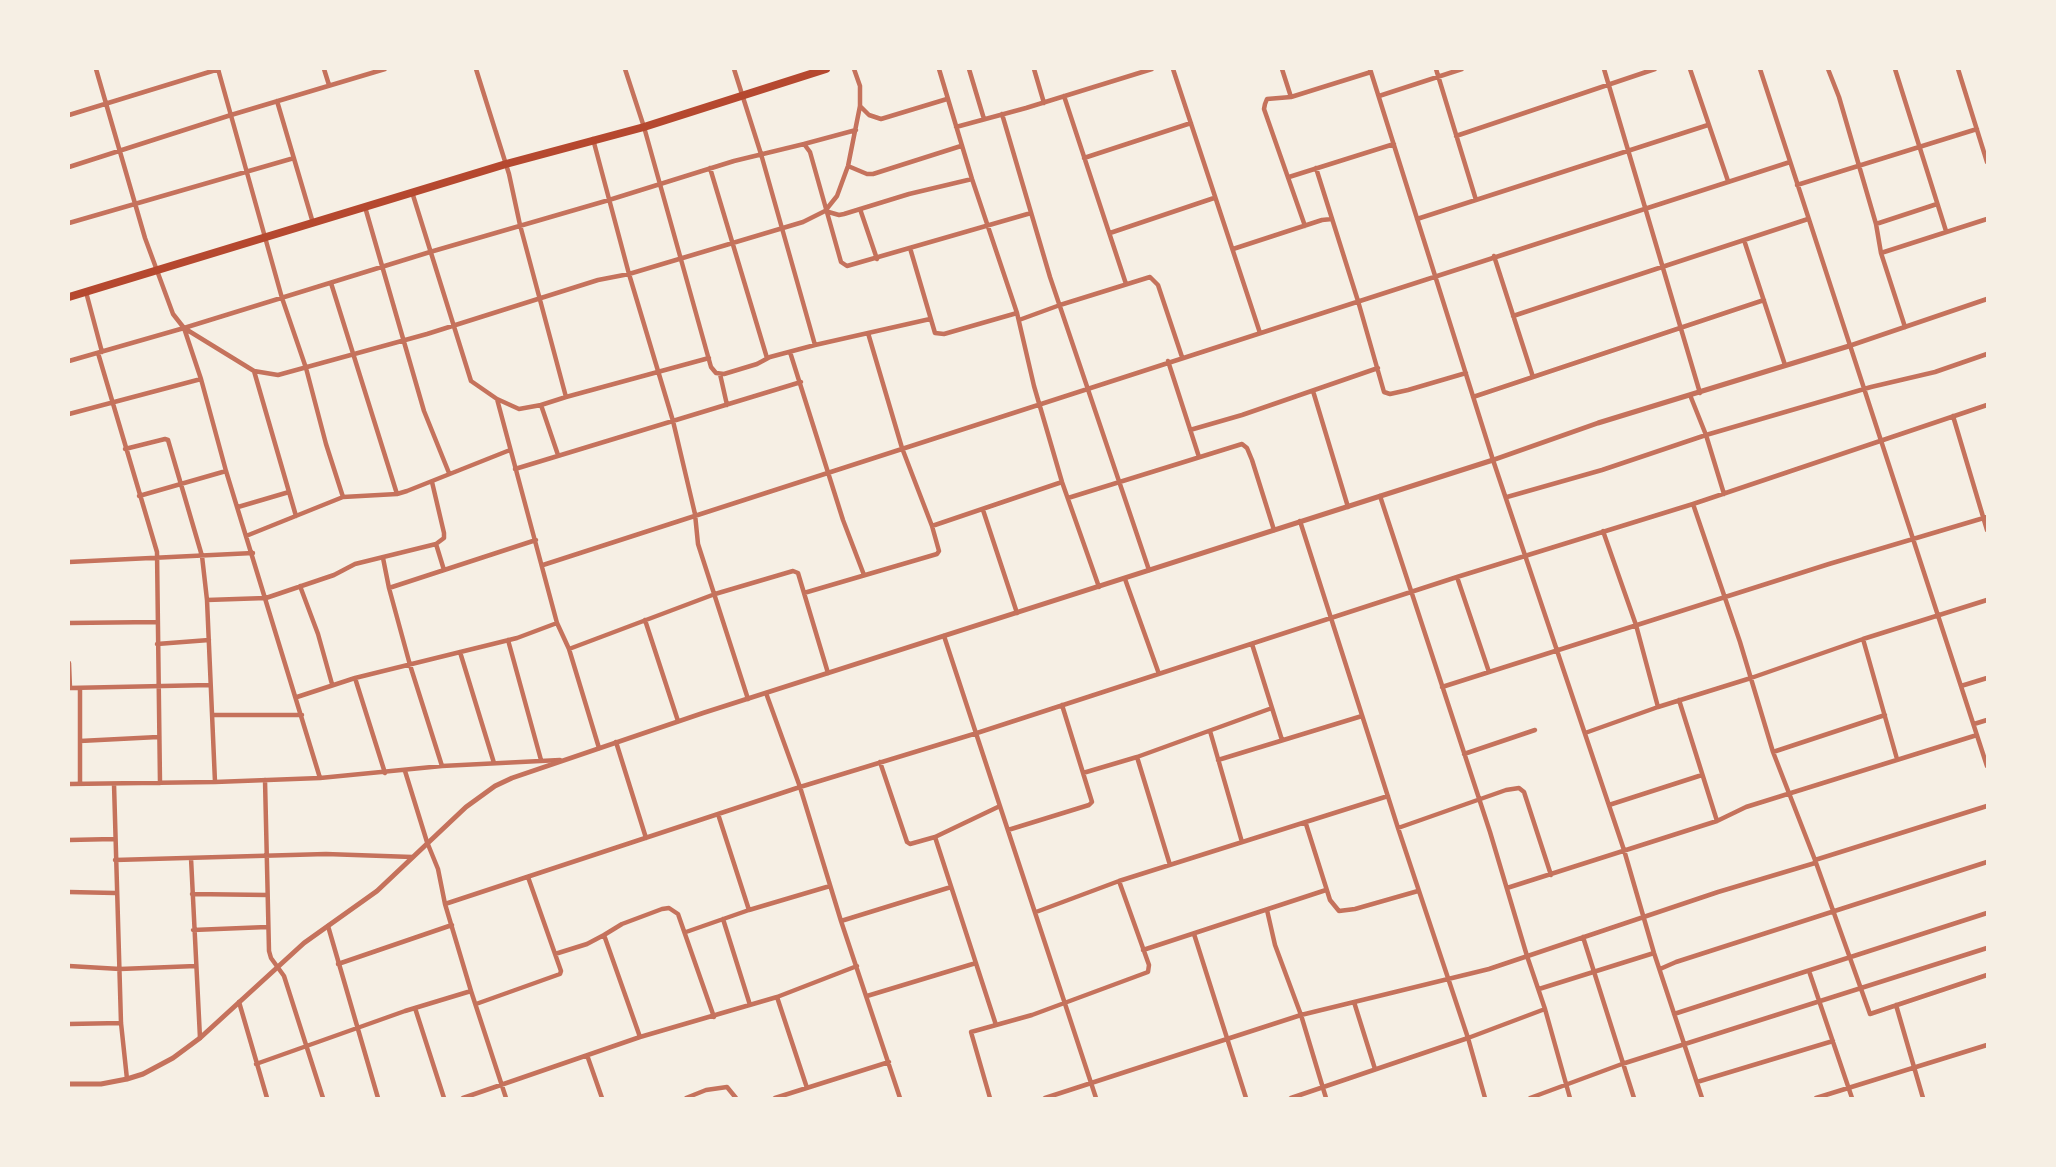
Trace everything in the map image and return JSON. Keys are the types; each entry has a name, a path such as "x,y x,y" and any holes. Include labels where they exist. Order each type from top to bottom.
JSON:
{"highway":[{"path":"69,297 506,164 644,127 826,69"}],"street":[{"path":"96,69 156,270 173,314 184,328 201,379 226,471 320,778"},
{"path":"69,115 218,69 264,238 306,368 343,497"},
{"path":"324,69 329,86"},
{"path":"69,167 385,69"},
{"path":"476,69 506,164 566,396"},
{"path":"625,69 644,127 713,371 720,375 757,364 767,358 815,345 930,320"},
{"path":"734,69 761,154 815,345"},
{"path":"184,328 254,371 278,375 454,326 598,280 629,274 732,244 817,216 825,211 837,196 848,166 860,106 860,86 854,69"},
{"path":"939,69 961,146 1017,313 1039,403 1062,482 1099,587"},
{"path":"969,69 984,119"},
{"path":"1034,69 1044,103"},
{"path":"956,127 1044,103 1152,69"},
{"path":"1173,69 1260,333"},
{"path":"1282,69 1291,97"},
{"path":"1436,69 1476,200"},
{"path":"1379,96 1462,69"},
{"path":"1604,69 1700,393"},
{"path":"1456,135 1655,69"},
{"path":"1690,69 1728,181"},
{"path":"1760,69 1987,766"},
{"path":"1828,69 1839,97 1876,224 1881,253 1905,327"},
{"path":"1895,69 1946,231"},
{"path":"1958,69 1987,162"},
{"path":"1305,226 1264,109 1267,99 1291,97 1371,70 1473,397 1624,850 1654,953 1702,1098"},
{"path":"1064,96 1126,284"},
{"path":"860,106 869,116 881,119 947,99"},
{"path":"277,101 313,223"},
{"path":"1002,114 1060,304 1149,570"},
{"path":"1084,158 1191,123"},
{"path":"1418,219 1708,125"},
{"path":"1797,185 1977,129"},
{"path":"69,362 710,168 856,130"},
{"path":"593,139 629,274 673,421 695,514 698,544 748,699"},
{"path":"804,144 810,152 841,262 847,266 1031,213"},
{"path":"1288,177 1394,144"},
{"path":"848,166 867,174 873,174 961,146"},
{"path":"69,223 294,158"},
{"path":"543,564 1790,162"},
{"path":"710,168 767,358"},
{"path":"1316,168 1384,392 1387,394 1408,390 1466,374"},
{"path":"825,211 839,215 972,179"},
{"path":"412,192 471,381 497,399 519,409 541,405 566,396 709,358"},
{"path":"1110,233 1214,198"},
{"path":"1876,224 1937,204"},
{"path":"365,207 424,411 449,473"},
{"path":"860,209 877,259"},
{"path":"1233,249 1332,219"},
{"path":"1513,316 1808,219"},
{"path":"1881,253 1987,219"},
{"path":"1744,240 1785,365"},
{"path":"910,248 935,333 944,334 1017,313"},
{"path":"1494,256 1533,377"},
{"path":"1019,320 1060,304 1150,277 1158,285 1182,357"},
{"path":"331,283 397,494"},
{"path":"86,292 111,402 155,546 160,783"},
{"path":"69,1084 101,1084 127,1079 166,1063 200,1038 277,966 377,891 466,807 495,786 520,774 678,721 1494,460 1598,423 1849,346 1987,299"},
{"path":"1473,397 1764,300"},
{"path":"804,593 937,554 939,549 902,448 868,333"},
{"path":"790,352 843,520 864,575"},
{"path":"1507,497 1602,470 1706,435 1865,389 1935,372 1987,354"},
{"path":"1168,361 1200,457"},
{"path":"1190,430 1313,392 1378,368"},
{"path":"254,371 296,516"},
{"path":"720,375 727,405"},
{"path":"69,414 201,379"},
{"path":"515,469 801,382"},
{"path":"1313,392 1348,507"},
{"path":"1690,395 1706,435 1724,494"},
{"path":"497,399 557,623 569,649 599,748"},
{"path":"541,405 558,455"},
{"path":"445,904 800,787 977,733 1410,592 1724,494 1987,405"},
{"path":"1953,416 1987,530"},
{"path":"125,449 165,438 168,440 202,556 207,600 214,782"},
{"path":"1068,498 1242,444 1247,448 1274,530"},
{"path":"246,536 343,497 397,494 510,450"},
{"path":"140,496 226,471"},
{"path":"207,600 266,598 334,575 355,564 436,544 444,538 444,533 432,482"},
{"path":"932,526 1062,482"},
{"path":"237,507 289,492"},
{"path":"1380,496 1480,801 1539,989 1570,1098"},
{"path":"1693,504 1773,752 1815,860 1870,1014 1987,975"},
{"path":"983,510 1017,613"},
{"path":"1442,687 1985,517"},
{"path":"1300,521 1418,891 1468,1038 1485,1098"},
{"path":"1603,531 1636,625 1658,707"},
{"path":"389,588 536,540"},
{"path":"436,544 444,570"},
{"path":"69,562 253,554"},
{"path":"383,558 410,665 442,766"},
{"path":"569,649 715,594 791,570 798,573 828,673"},
{"path":"1457,577 1489,672"},
{"path":"1125,579 1159,674"},
{"path":"300,586 333,684"},
{"path":"1585,733 1938,614 1987,600"},
{"path":"645,620 678,721"},
{"path":"69,623 157,622"},
{"path":"297,697 355,678 508,640 557,623"},
{"path":"944,636 1096,1098"},
{"path":"1863,639 1897,759"},
{"path":"157,644 209,640"},
{"path":"508,640 541,760"},
{"path":"1252,644 1282,740"},
{"path":"460,652 494,763"},
{"path":"69,663 70,688 210,685"},
{"path":"355,678 385,773"},
{"path":"1961,686 1987,678"},
{"path":"80,689 80,784"},
{"path":"766,693 800,787 841,921 900,1098"},
{"path":"1679,700 1717,821"},
{"path":"1008,830 1089,805 1092,797 1062,705"},
{"path":"1083,773 1137,757 1272,708"},
{"path":"212,715 302,715"},
{"path":"1773,752 1885,715"},
{"path":"1218,760 1362,716"},
{"path":"1974,724 1987,720"},
{"path":"1464,754 1535,730"},
{"path":"1210,731 1242,842"},
{"path":"1507,888 1717,821 1746,807 1977,735"},
{"path":"80,741 158,737"},
{"path":"616,742 646,838"},
{"path":"1137,757 1170,865"},
{"path":"69,784 320,778 442,766 560,760"},
{"path":"880,762 907,842 913,844 936,837 1000,806"},
{"path":"405,771 427,842 438,869 445,904 506,1098"},
{"path":"1609,806 1702,775"},
{"path":"265,780 269,951 284,976 323,1098"},
{"path":"114,784 120,1023 127,1079"},
{"path":"1398,828 1519,788 1524,792 1551,875"},
{"path":"1036,912 1119,881 1388,796"},
{"path":"1045,1098 1300,1015 1489,969 1815,863 1815,860 1987,806"},
{"path":"718,814 749,910"},
{"path":"1305,824 1326,890 1332,904 1339,911 1355,909 1418,891"},
{"path":"936,837 996,1025"},
{"path":"69,840 114,839"},
{"path":"115,860 326,854 412,857"},
{"path":"191,858 200,1038"},
{"path":"1660,969 1987,862"},
{"path":"476,1004 560,974 561,971 528,877"},
{"path":"990,1098 971,1032 1032,1015 1148,972 1149,965 1119,881"},
{"path":"686,932 830,886"},
{"path":"841,921 951,886"},
{"path":"1143,950 1326,890"},
{"path":"69,892 115,893"},
{"path":"192,894 267,895"},
{"path":"555,954 587,944 622,924 669,908 678,914 686,932 714,1017"},
{"path":"1267,910 1275,945 1326,1098"},
{"path":"1674,1014 1987,913"},
{"path":"723,920 750,1005"},
{"path":"328,926 378,1098"},
{"path":"338,964 452,926"},
{"path":"194,930 267,927"},
{"path":"1194,934 1246,1098"},
{"path":"604,935 640,1037"},
{"path":"1583,937 1634,1098"},
{"path":"1530,1098 1622,1064 1685,1046 1818,1000 1987,948"},
{"path":"1539,989 1654,953"},
{"path":"867,996 976,963"},
{"path":"69,966 120,969 196,966"},
{"path":"463,1098 640,1037 777,997 857,966"},
{"path":"1809,971 1852,1098"},
{"path":"256,1064 415,1008 471,991"},
{"path":"777,997 807,1088"},
{"path":"239,1002 267,1098"},
{"path":"1354,1002 1375,1069"},
{"path":"1896,1005 1923,1098"},
{"path":"415,1008 444,1098"},
{"path":"1291,1098 1468,1038 1545,1009"},
{"path":"69,1024 120,1023"},
{"path":"1696,1082 1833,1041"},
{"path":"1816,1098 1987,1044"},
{"path":"587,1055 602,1098"},
{"path":"775,1098 889,1062"},
{"path":"686,1098 706,1090 727,1087 736,1098"}]}
